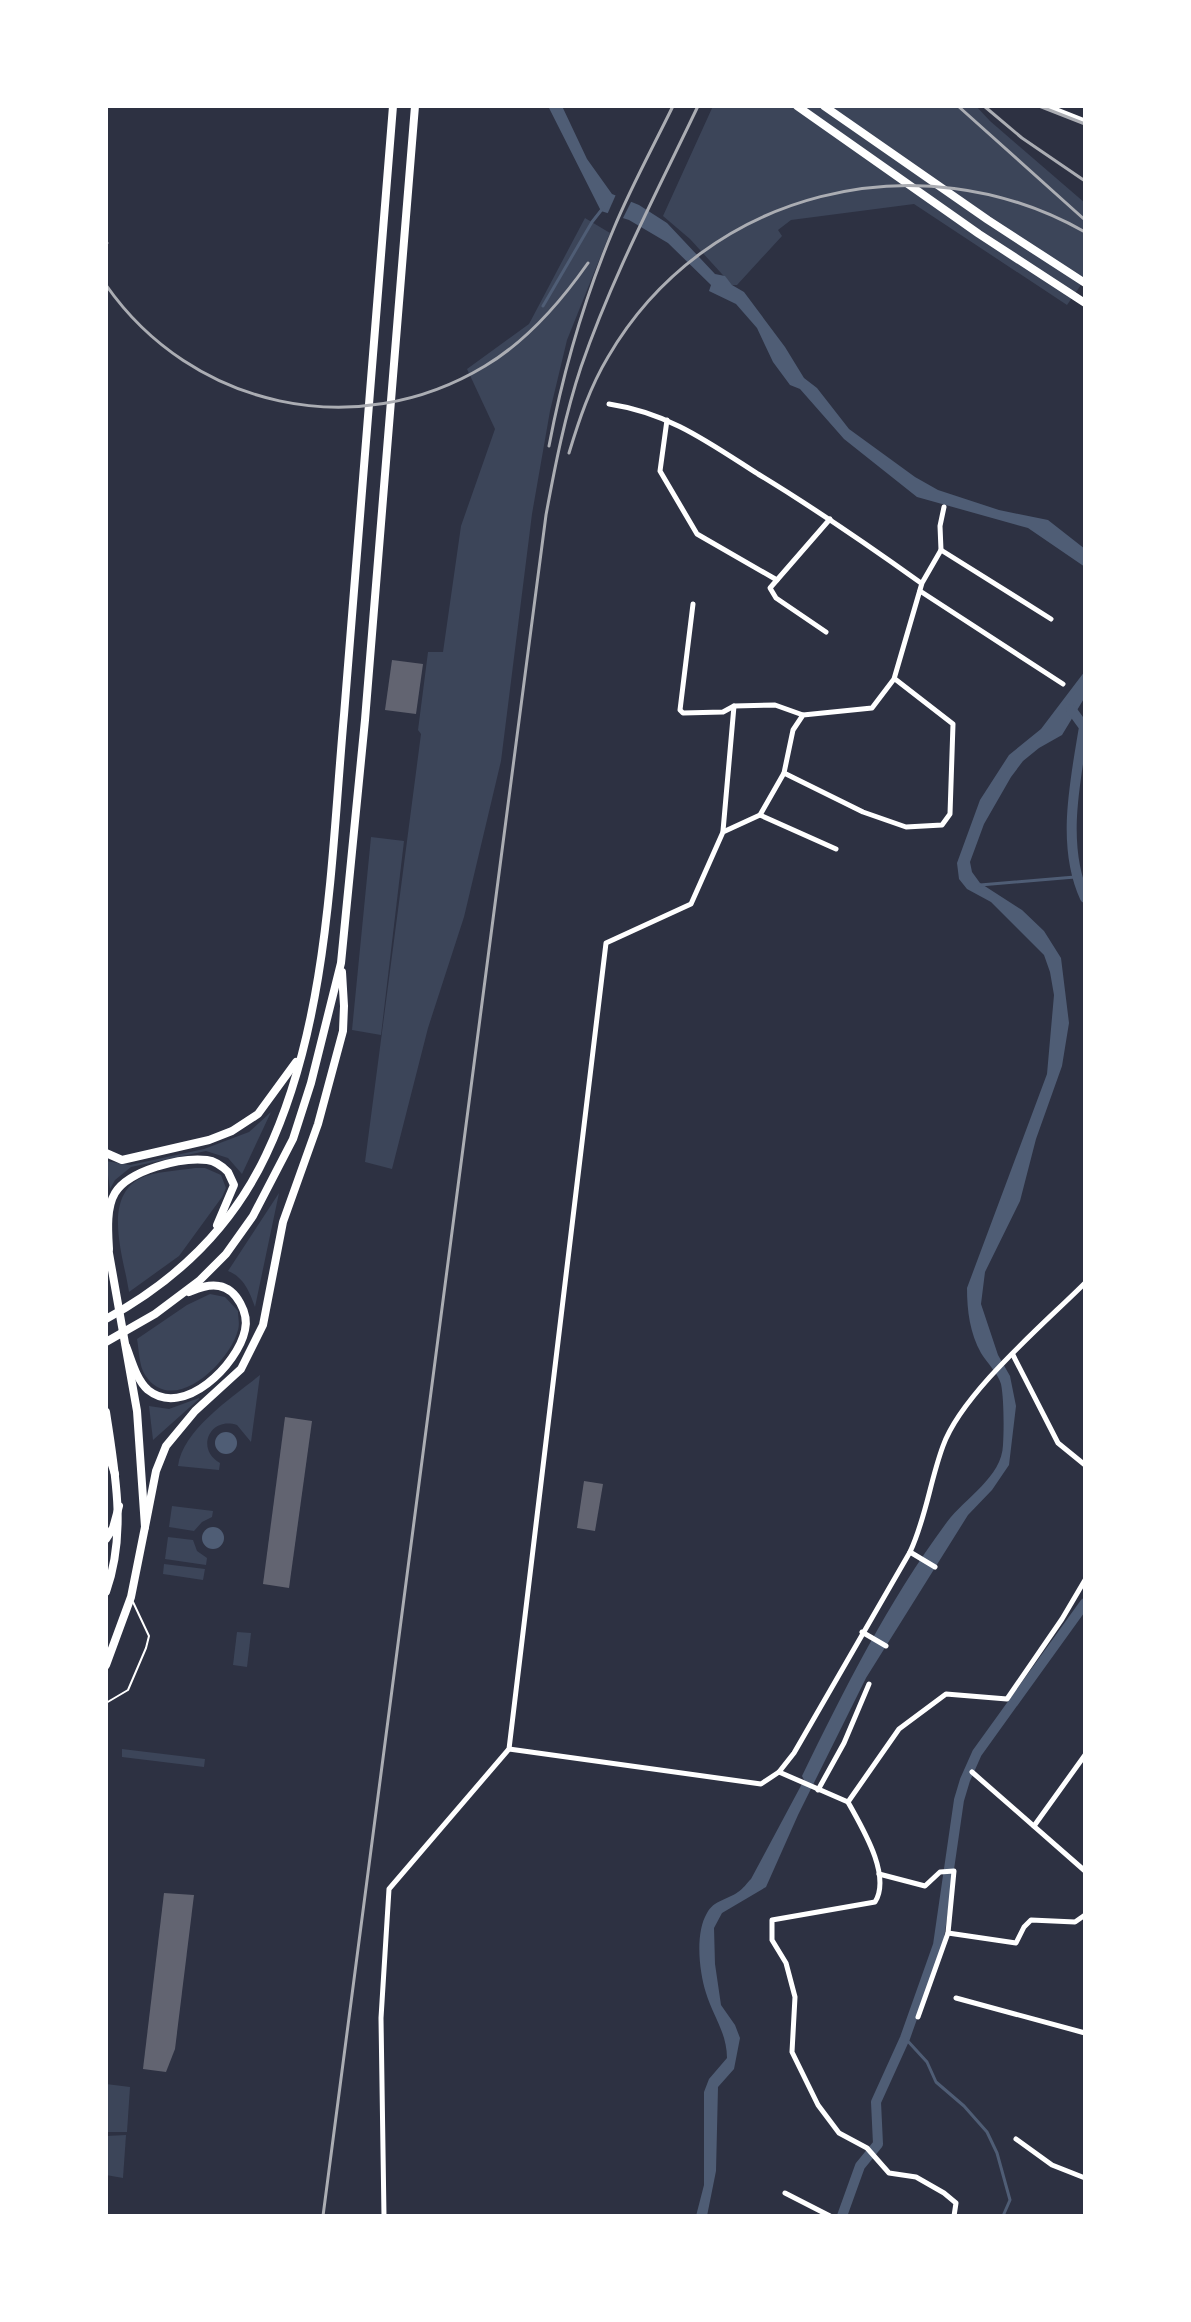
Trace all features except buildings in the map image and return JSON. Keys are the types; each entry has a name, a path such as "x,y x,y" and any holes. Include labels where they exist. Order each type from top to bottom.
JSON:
{"main road":[{"path":"106,1319 170,1278 208,1243 231,1213 267,1153 301,1053 321,956 344,719 393,106"},
{"path":"106,1342 181,1295 214,1267 243,1231 284,1160 311,1083 341,963 365,720 415,106"},
{"path":"797,106 979,234 1085,303"},
{"path":"824,106 1085,283"},
{"path":"380,282 400,284"},
{"path":"344,719 365,720"},
{"path":"106,1665 131,1597 156,1471 166,1446 195,1411 241,1369 263,1325 283,1222 318,1124 343,1031 341,963"},
{"path":"106,1153 122,1160 209,1140 232,1131 250,1121 265,1106 301,1053"},
{"path":"109,1249 112,1200 125,1181 152,1168 201,1160 222,1166 234,1185 208,1243"},
{"path":"106,1236 137,1411 145,1527"},
{"path":"126,1346 141,1381 163,1398 176,1399 188,1395 213,1379 240,1344 245,1331 244,1312 237,1298 226,1288 204,1286 181,1295"},
{"path":"106,1412 119,1506 115,1560 106,1592"},
{"path":"106,1447 115,1474"},
{"path":"106,1539 113,1528 119,1506"}],"street":[{"path":"1047,106 1085,121"},
{"path":"609,404 636,408 677,423 830,519 922,583"},
{"path":"667,420 660,471 697,534 777,580"},
{"path":"693,604 680,710 683,713 723,712 734,706 775,705 803,715 872,708 894,679 922,583 941,550 940,526 944,507"},
{"path":"826,632 776,598 770,588 830,519"},
{"path":"941,550 1051,619"},
{"path":"920,591 1063,684"},
{"path":"784,773 863,812 906,827 942,825 950,814 953,724 894,679"},
{"path":"384,2216 381,2018 389,1889 509,1749 606,943 691,904 723,832 734,706"},
{"path":"723,832 760,815 784,773 793,730 803,715"},
{"path":"760,815 836,849"},
{"path":"509,1749 761,1784 779,1772 794,1753 910,1552 920,1531 943,1445 959,1415 1005,1362 1085,1283"},
{"path":"1013,1355 1058,1443 1085,1465"},
{"path":"910,1552 935,1567"},
{"path":"848,1802 899,1729 946,1694 1007,1699 1085,1580"},
{"path":"862,1632 886,1646"},
{"path":"817,1790 844,1743 869,1684"},
{"path":"1034,1826 1085,1755"},
{"path":"779,1772 848,1802 867,1836 879,1874 881,1893 875,1902 772,1920 772,1940 786,1963 795,1997 792,2052 818,2105 839,2133 867,2148 889,2173 916,2177 944,2193 956,2203 954,2216"},
{"path":"972,1772 1085,1871"},
{"path":"879,1874 925,1886 940,1872 954,1871 948,1933 918,2017"},
{"path":"948,1933 1016,1943 1031,1920 1075,1922 1085,1915"},
{"path":"956,1998 1085,2033"},
{"path":"1016,2139 1052,2165 1085,2178"},
{"path":"785,2193 830,2216"}],"lane":[{"path":"106,1703 128,1690 136,1677 149,1636 131,1597"}],"shaded area":[{"path":"548,106 562,106 587,159 612,194 639,205 667,223 715,274 725,276 744,292 804,378 817,388 849,429 938,490 999,510 1048,520 1085,549 1085,567 1028,528 917,497 844,439 800,389 790,385 773,362 757,328 736,304 709,291 711,285 668,243 629,220 601,211"},
{"path":"713,106 976,106 1085,203 1085,279 1067,305 914,204 791,220 778,230 782,236 737,285 732,285 690,239 663,216"},
{"path":"585,218 610,233 567,340 550,411 532,514 501,761 464,917 428,1028 392,1169 365,1162 421,734 418,730 428,652 443,652 461,526 495,429 467,369 529,324"},
{"path":"1085,671 1085,697 1062,735 1023,761 1011,777 984,824 970,862 972,872 980,883 1022,910 1044,931 1061,958 1069,1023 1062,1066 1036,1139 1020,1201 985,1272 981,1304 998,1355 1010,1376 1016,1406 1009,1465 992,1490 968,1515 866,1678 766,1887 722,1913 714,1928 721,2005 740,2038 734,2069 718,2087 716,2171 707,2216 696,2216 704,2185 704,2092 709,2079 727,2058 725,2041 702,1974 699,1952 703,1921 713,1905 740,1891 751,1879 887,1613 947,1522 990,1477 1001,1457 1004,1423 1001,1384 974,1338 967,1288 1047,1074 1054,995 1044,955 991,902 967,889 959,879 957,863 980,800 1009,755 1041,729"},
{"path":"371,837 404,841 381,1035 352,1030"},
{"path":"271,1112 242,1174 228,1158 206,1151 131,1167 115,1180 110,1189 106,1161 130,1165 204,1149 249,1132"},
{"path":"205,1168 221,1175 226,1188 222,1197 179,1256 129,1292 118,1231 121,1201 128,1188 145,1176"},
{"path":"279,1193 255,1307 242,1281 228,1271"},
{"path":"210,1294 225,1297 238,1311 239,1328 233,1343 224,1357 199,1381 170,1391 157,1387 143,1371 137,1339 187,1305"},
{"path":"260,1375 251,1442 237,1425 219,1425 213,1429 207,1442 212,1457 220,1463 219,1470 178,1466 189,1439 199,1427"},
{"path":"199,1398 153,1440 149,1406 169,1409"},
{"path":"226,1432 234,1435 237,1443 234,1451 226,1454 218,1451 215,1443 218,1435"},
{"path":"172,1506 213,1511 212,1517 194,1531 169,1527"},
{"path":"209,1527 217,1527 224,1538 217,1549 209,1549 202,1542 202,1534"},
{"path":"168,1537 193,1540 197,1551 207,1558 206,1565 165,1559"},
{"path":"164,1564 205,1569 203,1580 163,1574"},
{"path":"237,1632 251,1633 247,1667 233,1665"},
{"path":"122,1749 205,1759 204,1767 122,1757"},
{"path":"106,2084 130,2087 127,2132 106,2132"},
{"path":"126,2135 123,2178 106,2175 106,2136"}],"pier":[{"path":"618,190 633,198 621,222 606,217"}],"waterway":[{"path":"543,306 603,208"},
{"path":"1071,709 1084,727 1074,792 1072,836 1073,857 1085,898"},
{"path":"980,885 1075,877"},
{"path":"842,2216 860,2166 878,2144 876,2102 905,2038 938,1945 959,1800 965,1780 977,1753 1085,1603"},
{"path":"905,2038 927,2062 936,2082 964,2106 987,2132 997,2153 1010,2200 1003,2216"}],"railway":[{"path":"549,446 568,363 593,282 635,182 673,106"},
{"path":"323,2216 546,515 570,403 593,333 698,106"},
{"path":"958,106 1085,220"},
{"path":"984,106 1022,138 1085,181"},
{"path":"1039,106 1085,124"},
{"path":"569,453 602,368 650,300 700,254 758,219 821,197 887,186 954,188 1021,204 1085,232"},
{"path":"106,285 142,327 183,361 230,385 279,401 331,407 383,404 435,390 485,366 515,345 542,320 588,263"}]}
